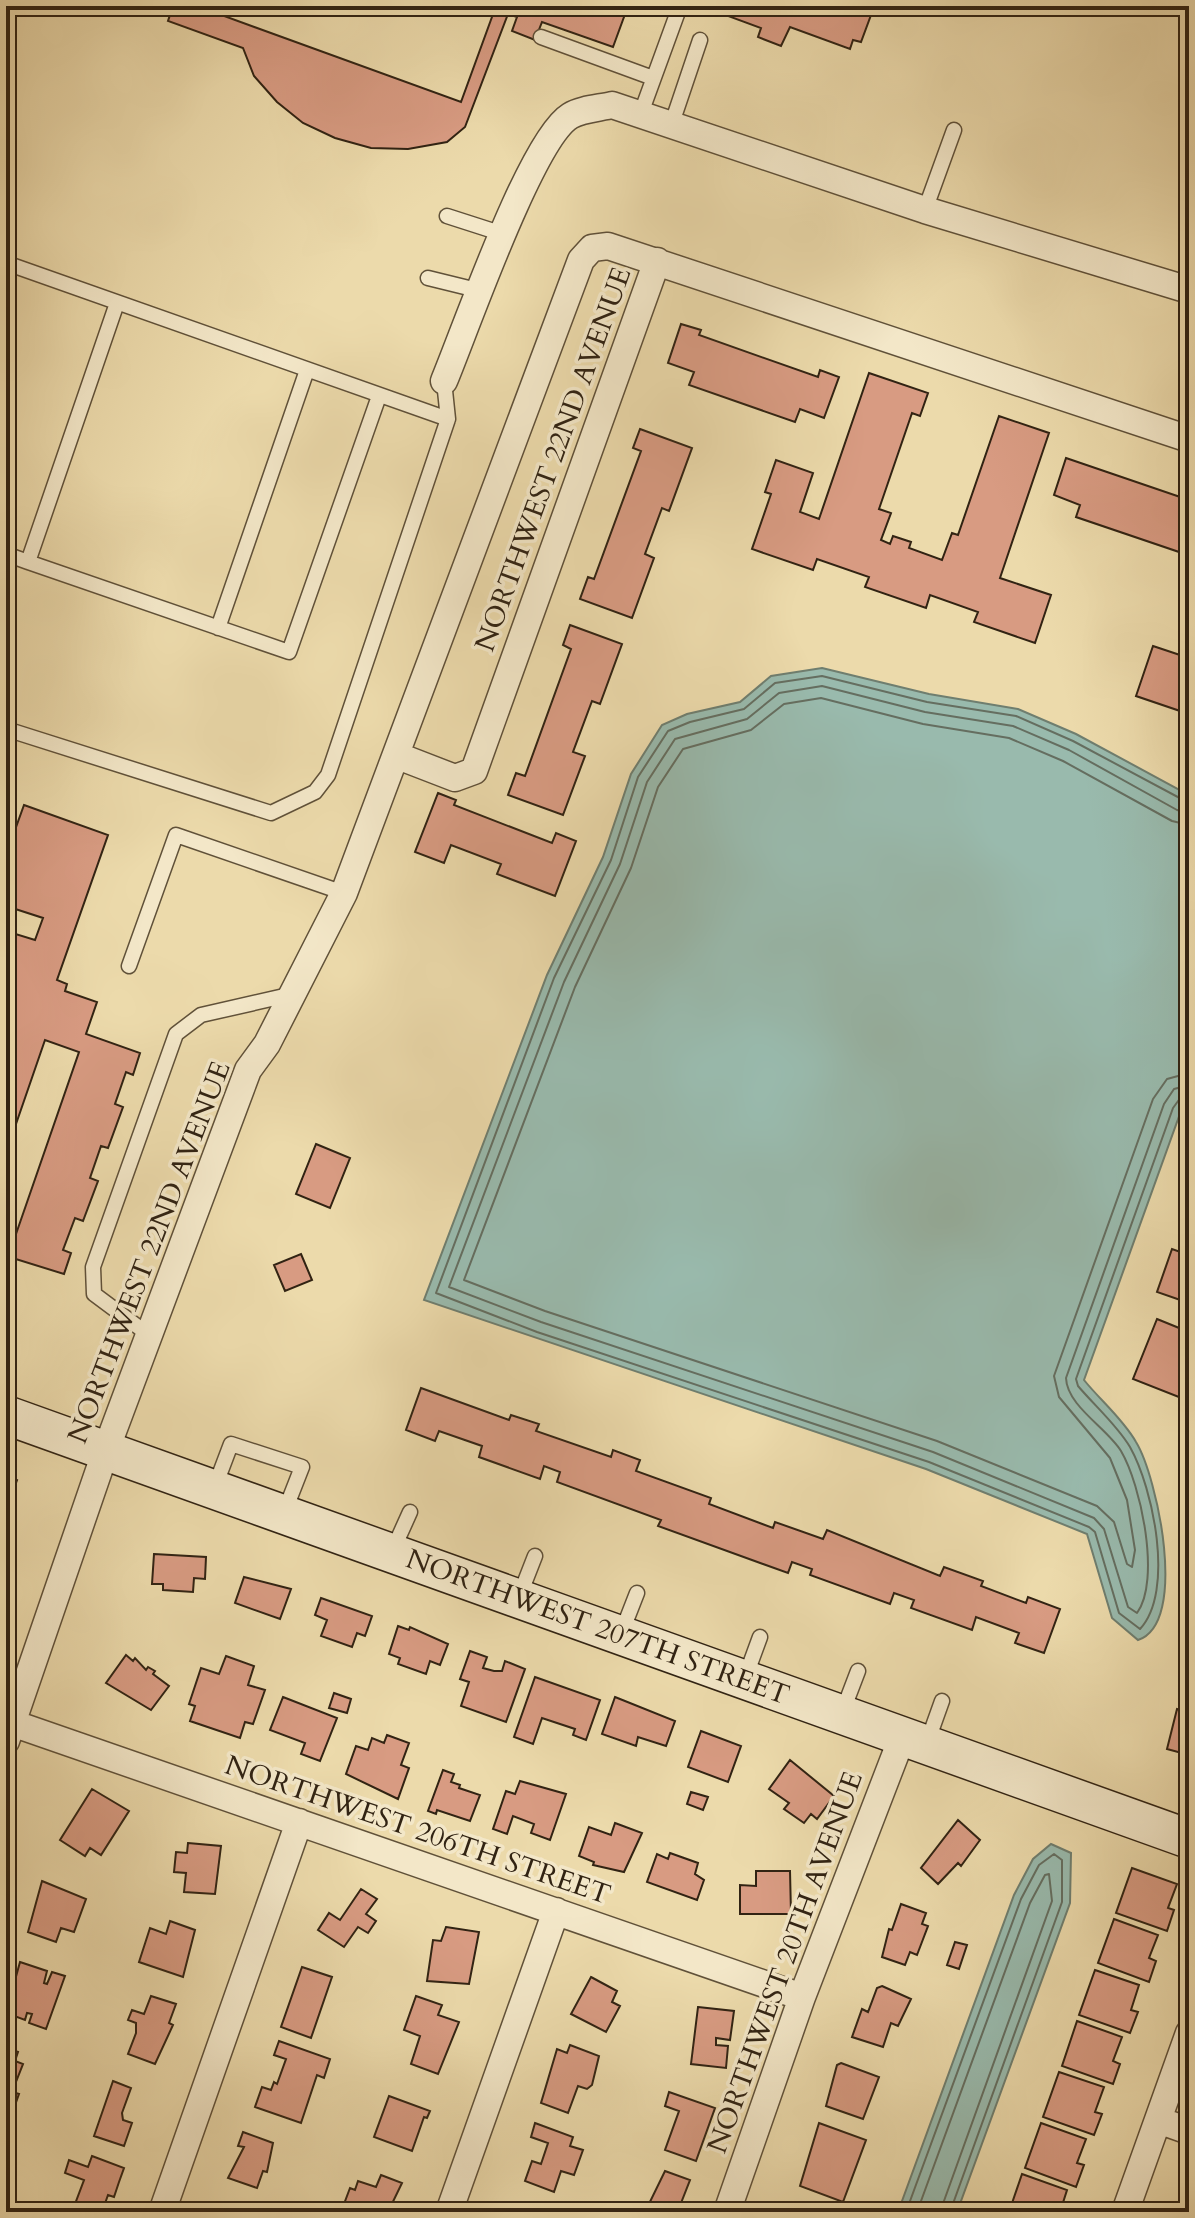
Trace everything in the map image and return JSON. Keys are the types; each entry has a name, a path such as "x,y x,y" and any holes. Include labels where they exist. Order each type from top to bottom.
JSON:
{"street":[{"path":"444,381 503,234 554,132 571,115 612,105 925,210 1189,290"},
{"name":"NORTHWEST 22ND AVENUE","path":"9,1732 106,1450 248,1070 267,1044 344,893 398,756 581,260 592,248 608,246 657,261 474,771 455,778 398,756"},
{"path":"657,261 1189,439"},
{"name":"NORTHWEST 207TH STREET","path":"6,1415 1189,1839"},
{"name":"NORTHWEST 206TH STREET","path":"9,1732 299,1822 802,1997"},
{"name":"NORTHWEST 20TH AVENUE","path":"727,2212 802,1997 915,1739"},
{"path":"162,2212 299,1822"},
{"path":"449,2212 556,1911"},
{"path":"1125,2212 1189,2033"},
{"path":"1158,2120 1189,2131"}],"lane":[{"path":"641,113 680,6"},
{"path":"541,37 653,78"},
{"path":"672,123 700,40"},
{"path":"925,210 954,130"},
{"path":"447,216 503,234"},
{"path":"6,263 448,419"},
{"path":"428,278 481,291"},
{"path":"28,562 117,303"},
{"path":"218,628 307,370"},
{"path":"6,729 271,813 315,792 328,775 448,419 444,381"},
{"path":"6,554 289,652 379,396"},
{"path":"129,966 176,835 344,893"},
{"path":"149,1335 94,1294 93,1267 176,1034 201,1015 293,994"},
{"path":"214,1489 231,1444 302,1467 284,1514"},
{"path":"392,1552 410,1512"},
{"path":"519,1598 535,1556"},
{"path":"621,1634 637,1593"},
{"path":"744,1678 760,1637"},
{"path":"842,1713 858,1671"},
{"path":"915,1739 942,1701"}],"water":[{"path":"822,668 929,694 1018,709 1076,734 1189,795 1189,1097 1181,1111 1084,1380 1136,1442 1159,1515 1164,1547 1162,1607 1153,1628 1138,1640 1112,1618 1087,1534 926,1469 424,1300 547,975 603,857 631,774 662,725 687,714 740,702 771,676"},
{"path":"1051,1844 1071,1853 1070,1903 957,2212 898,2212 1014,1895 1033,1859"}],"building":[{"path":"173,6 215,6 213,12 461,102 496,6 628,6 613,47 542,22 535,40 512,31 517,17 508,14 465,127 447,142 408,149 371,148 335,138 303,123 277,102 254,76 243,48 168,21"},
{"path":"731,6 863,6 862,11 871,15 861,42 853,40 850,49 790,27 781,46 758,37 761,28 728,16"},
{"path":"681,324 701,330 699,335 818,377 820,370 839,377 824,418 800,409 795,422 689,385 694,372 668,363"},
{"path":"869,373 928,393 920,416 912,413 879,509 891,513 881,540 890,544 893,536 911,542 909,548 942,560 952,533 958,535 999,416 1049,433 1000,578 1051,595 1035,643 974,622 978,612 930,595 926,608 865,587 869,577 817,559 813,570 752,549 771,494 765,492 776,460 813,473 800,512 819,519"},
{"path":"640,429 692,448 669,511 662,508 645,554 654,558 632,618 580,599 588,577 594,579 641,451 633,448"},
{"path":"1066,458 1189,500 1188,555 1076,517 1080,505 1054,495"},
{"path":"570,625 622,644 600,704 592,701 573,752 585,756 563,815 508,795 516,773 525,776 571,649 563,645"},
{"path":"1153,646 1189,658 1189,714 1136,696"},
{"path":"438,793 456,800 454,805 552,843 556,833 576,841 555,896 497,874 501,864 451,845 444,863 415,852"},
{"path":"24,805 108,835 57,980 67,984 65,991 97,1002 86,1034 140,1053 133,1075 126,1072 115,1104 123,1107 108,1148 101,1146 90,1178 98,1181 83,1221 75,1218 63,1250 71,1253 64,1274 6,1256 6,1230 16,1234 79,1052 45,1040 6,1153 6,931 35,940 43,918 6,906 6,855"},
{"path":"316,1144 350,1158 330,1208 296,1194"},
{"path":"1189,1219 1189,1303 1157,1292 1172,1249 1186,1254 1188,1247 1180,1244"},
{"path":"301,1254 312,1280 285,1291 274,1265"},
{"path":"1157,1319 1189,1332 1189,1401 1133,1379"},
{"path":"421,1388 509,1420 511,1415 539,1424 536,1431 611,1457 613,1450 640,1460 636,1471 711,1498 709,1504 773,1528 775,1522 823,1539 827,1530 940,1576 944,1567 983,1581 981,1586 1026,1603 1028,1597 1060,1609 1044,1653 1015,1643 1019,1633 976,1617 972,1630 911,1608 914,1600 894,1593 890,1604 810,1575 812,1569 792,1562 788,1573 658,1526 661,1520 557,1482 560,1472 544,1466 540,1479 479,1457 482,1446 439,1431 435,1441 406,1430"},
{"path":"6,1476 17,1480 6,1511"},
{"path":"154,1554 206,1557 205,1579 194,1578 193,1592 163,1590 163,1584 152,1584"},
{"path":"244,1577 291,1589 280,1619 235,1603"},
{"path":"321,1598 372,1616 365,1636 357,1633 352,1647 321,1636 327,1620 315,1615"},
{"path":"398,1626 409,1630 410,1627 448,1644 440,1665 430,1661 426,1674 398,1664 400,1658 389,1654"},
{"path":"470,1651 487,1657 483,1668 502,1671 505,1661 525,1669 506,1722 461,1706 469,1682 460,1679"},
{"path":"126,1655 133,1661 135,1658 146,1670 148,1667 155,1671 153,1674 169,1686 151,1710 106,1683"},
{"path":"226,1656 254,1666 248,1685 265,1690 253,1724 245,1722 240,1738 190,1721 195,1706 189,1704 201,1668 219,1674"},
{"path":"535,1677 600,1700 586,1740 573,1735 575,1729 542,1718 533,1744 514,1737"},
{"path":"334,1693 351,1699 347,1713 329,1708"},
{"path":"283,1697 337,1718 320,1761 301,1754 305,1743 270,1730"},
{"path":"615,1697 675,1721 666,1746 638,1737 636,1746 602,1734"},
{"path":"1177,1709 1189,1713 1189,1755 1167,1749"},
{"path":"701,1731 741,1746 728,1782 688,1767"},
{"path":"387,1735 409,1743 401,1765 409,1768 398,1799 346,1774 356,1746 368,1750 372,1738 384,1743"},
{"path":"790,1760 834,1796 817,1819 811,1814 804,1823 784,1809 789,1803 769,1789"},
{"path":"443,1770 454,1774 451,1782 460,1785 459,1788 480,1795 470,1821 437,1810 436,1814 428,1811"},
{"path":"520,1781 566,1794 550,1840 531,1833 534,1824 513,1816 507,1834 493,1829 506,1791 515,1794"},
{"path":"92,1789 129,1811 101,1855 90,1848 85,1856 60,1840"},
{"path":"691,1792 708,1797 703,1810 687,1804"},
{"path":"958,1820 980,1840 961,1866 958,1863 938,1884 921,1868"},
{"path":"615,1823 642,1833 624,1872 593,1865 594,1862 579,1856 589,1827 611,1835"},
{"path":"188,1843 221,1846 215,1894 184,1892 186,1873 174,1872 176,1852 187,1853"},
{"path":"670,1853 698,1863 695,1874 704,1880 697,1900 647,1882 657,1854 668,1859"},
{"path":"1132,1868 1177,1884 1168,1908 1174,1910 1167,1931 1116,1913"},
{"path":"756,1871 790,1871 791,1914 740,1914 740,1885 756,1886"},
{"path":"42,1881 86,1899 74,1932 61,1928 56,1942 28,1932"},
{"path":"361,1889 377,1899 366,1914 376,1921 368,1933 358,1927 344,1947 318,1930 329,1913 340,1920"},
{"path":"901,1904 926,1913 922,1924 928,1926 917,1955 910,1952 905,1965 882,1957 889,1929 892,1930"},
{"path":"1114,1919 1158,1935 1149,1958 1156,1961 1149,1982 1098,1963"},
{"path":"170,1921 195,1930 183,1977 139,1962 150,1928 166,1934"},
{"path":"446,1927 479,1932 469,1984 427,1981 433,1940 441,1941"},
{"path":"955,1942 967,1945 959,1969 947,1965"},
{"path":"20,1962 47,1971 44,1983 47,1984 52,1972 65,1976 46,2029 29,2023 32,2014 27,2013 25,2020 6,2013"},
{"path":"302,1967 332,1977 311,2038 281,2027"},
{"path":"1095,1970 1139,1985 1131,2010 1138,2012 1130,2033 1079,2015"},
{"path":"591,1977 617,1991 612,2002 620,2006 606,2032 571,2014"},
{"path":"882,1986 911,1999 898,2026 891,2023 883,2047 852,2037 862,2009 868,2012 877,1988"},
{"path":"151,1996 176,2004 169,2023 173,2025 155,2064 128,2054 136,2033 136,2023 128,2020 132,2010 144,2014"},
{"path":"416,1996 442,2005 438,2015 459,2022 438,2074 411,2064 420,2036 404,2030"},
{"path":"698,2007 734,2011 730,2040 716,2038 716,2045 728,2046 726,2068 691,2064"},
{"path":"1077,2021 1122,2037 1113,2061 1120,2064 1113,2084 1062,2066"},
{"path":"279,2041 330,2059 324,2078 317,2075 301,2123 255,2107 262,2087 271,2090 274,2082 277,2084 286,2059 274,2055"},
{"path":"570,2045 599,2056 592,2085 587,2089 578,2086 568,2113 541,2103 557,2049 567,2053"},
{"path":"6,2048 18,2052 15,2061 23,2064 12,2092 19,2094 13,2111 6,2108"},
{"path":"841,2063 879,2077 863,2119 826,2106 837,2065"},
{"path":"1059,2072 1104,2087 1095,2112 1102,2114 1094,2135 1043,2117"},
{"path":"113,2081 131,2088 122,2113 123,2120 132,2123 124,2146 94,2136"},
{"path":"669,2092 715,2108 696,2161 665,2150 679,2111 665,2106"},
{"path":"389,2096 430,2111 427,2118 424,2117 412,2151 374,2137"},
{"path":"535,2123 573,2137 570,2146 583,2150 574,2175 561,2171 554,2192 525,2181 532,2161 541,2164 548,2143 531,2137"},
{"path":"819,2123 866,2140 843,2202 800,2186"},
{"path":"1041,2123 1086,2139 1077,2163 1084,2165 1076,2187 1025,2168"},
{"path":"243,2132 273,2143 267,2172 263,2171 257,2188 228,2178 244,2147 238,2146"},
{"path":"92,2156 124,2168 114,2197 108,2195 102,2212 72,2212 84,2180 65,2173 69,2160 88,2167"},
{"path":"665,2171 690,2180 681,2203 675,2212 645,2212"},
{"path":"1022,2174 1067,2190 1060,2212 1009,2212"},
{"path":"381,2175 402,2183 388,2212 341,2212 350,2188 355,2190 358,2181 376,2187"}]}
